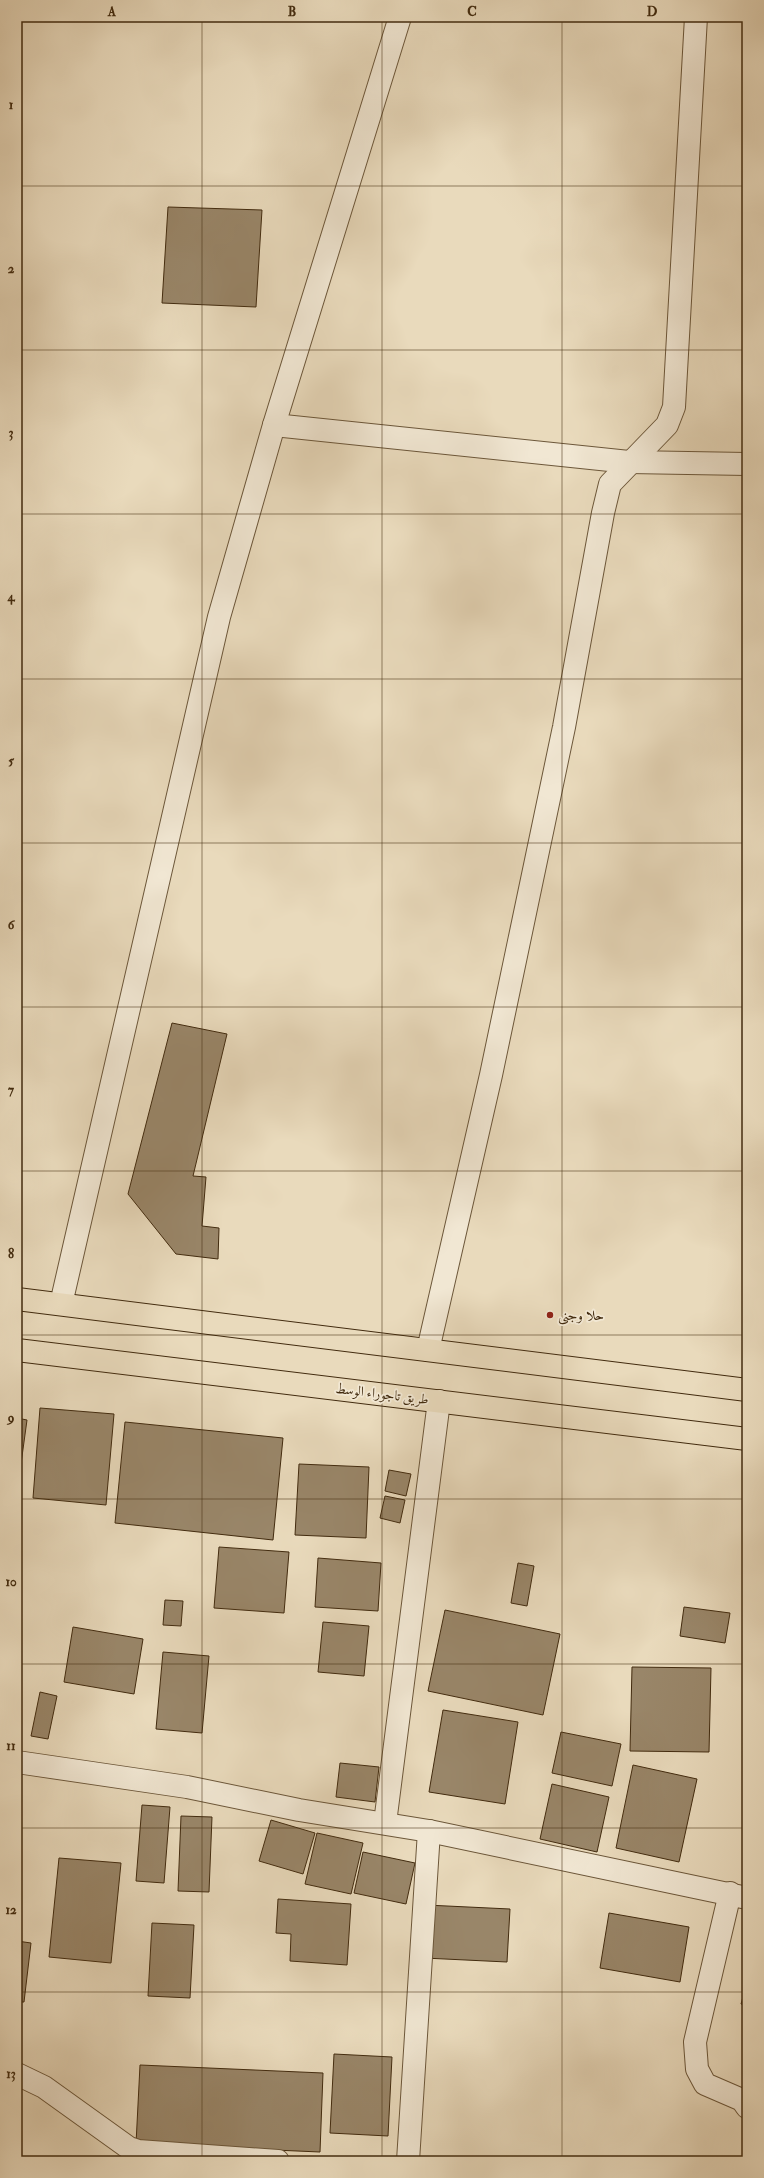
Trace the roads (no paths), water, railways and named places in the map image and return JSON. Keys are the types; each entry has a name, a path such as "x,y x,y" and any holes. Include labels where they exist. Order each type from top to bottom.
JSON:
{"main road":[{"path":"17,1299 747,1390"},
{"name":"طريق تاجوراء الوسط","path":"17,1350 747,1439"}],"street":[{"path":"61,1304 219,617 274,425 400,17"},
{"path":"428,1350 491,1075 557,758 603,513 610,484 629,462 667,425 674,407 696,17"},
{"path":"274,425 629,462 747,464"},
{"path":"385,1823 439,1401"},
{"path":"17,1762 187,1787 299,1810 429,1831 739,1895 695,2042 697,2069 705,2084 742,2100 747,2107"},
{"path":"408,2161 429,1831"},
{"path":"17,2074 44,2087 129,2148 138,2151 278,2161"}],"place":[{"name":"حلا وجنى","path":"550,1315"}]}
